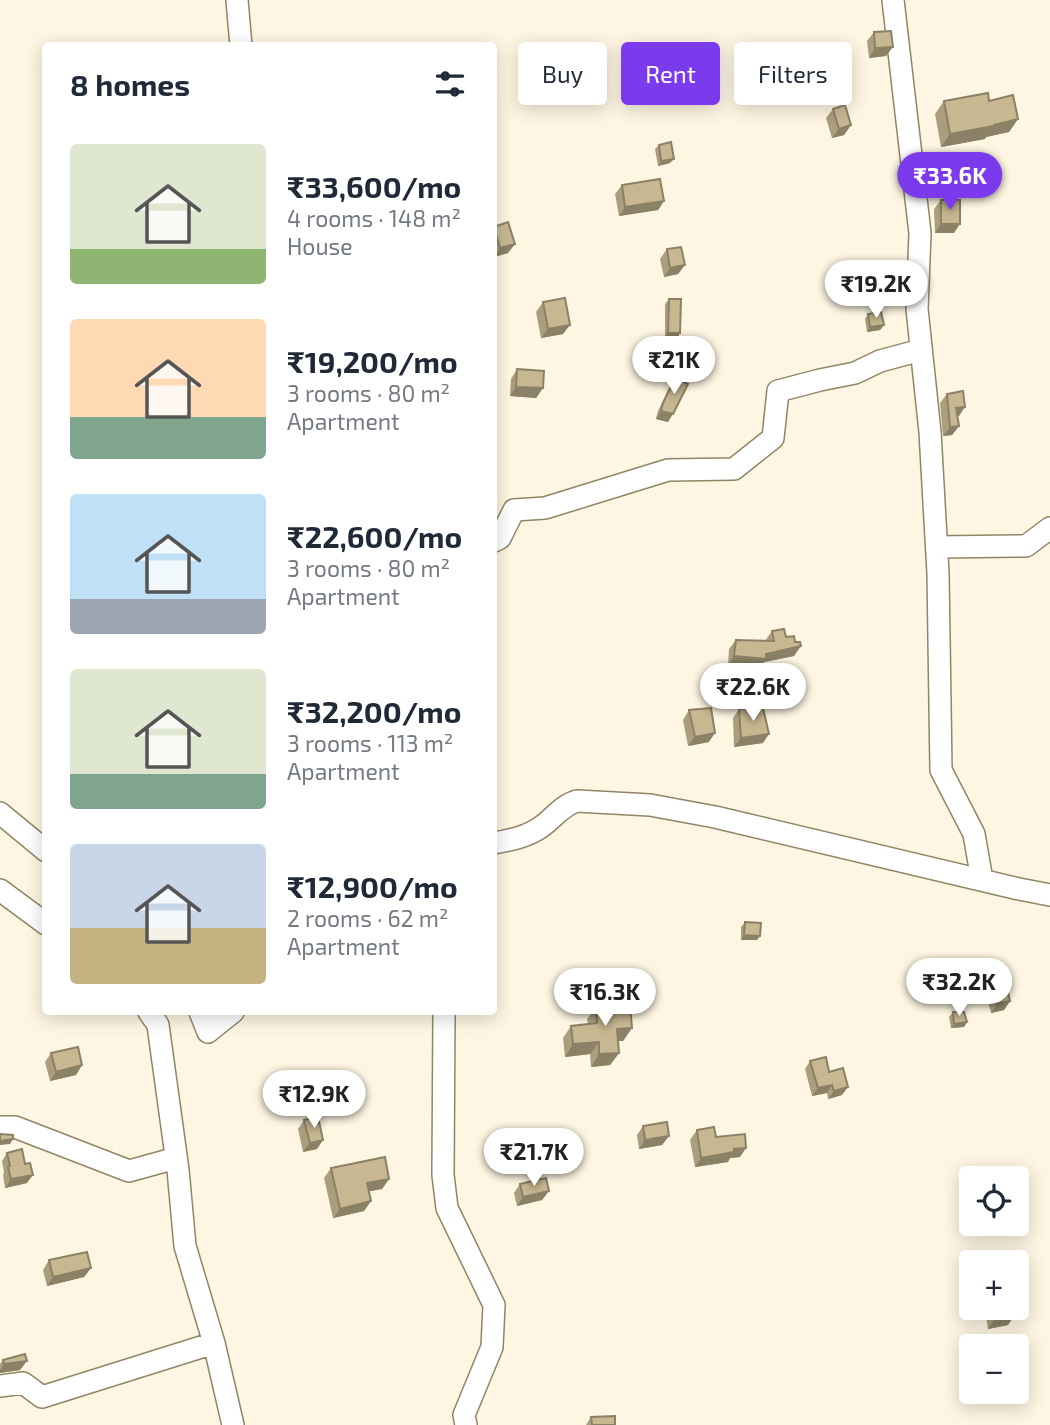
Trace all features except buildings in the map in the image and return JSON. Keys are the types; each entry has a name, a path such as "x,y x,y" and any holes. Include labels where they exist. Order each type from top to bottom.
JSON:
{"street":[{"path":"237,0 241,42"},
{"path":"893,0 920,233 917,309 930,432 937,547 942,770 974,834 982,880"},
{"path":"497,540 514,510 545,508 667,470 734,469 773,438 778,391 855,373 880,360 921,350"},
{"path":"937,547 1026,546 1050,528"},
{"path":"497,842 515,839 539,828 568,804 577,801 650,805 715,817 1050,895"},
{"path":"0,813 42,848"},
{"path":"0,890 42,921"},
{"path":"151,1015 158,1025 185,1246 214,1343 233,1425"},
{"path":"201,1015 208,1032 229,1015"},
{"path":"444,1015 443,1175 447,1208 494,1305 492,1348 464,1415 466,1425"},
{"path":"0,1127 15,1127 129,1171 176,1157"},
{"path":"0,1385 23,1383 42,1397 214,1343"}]}
